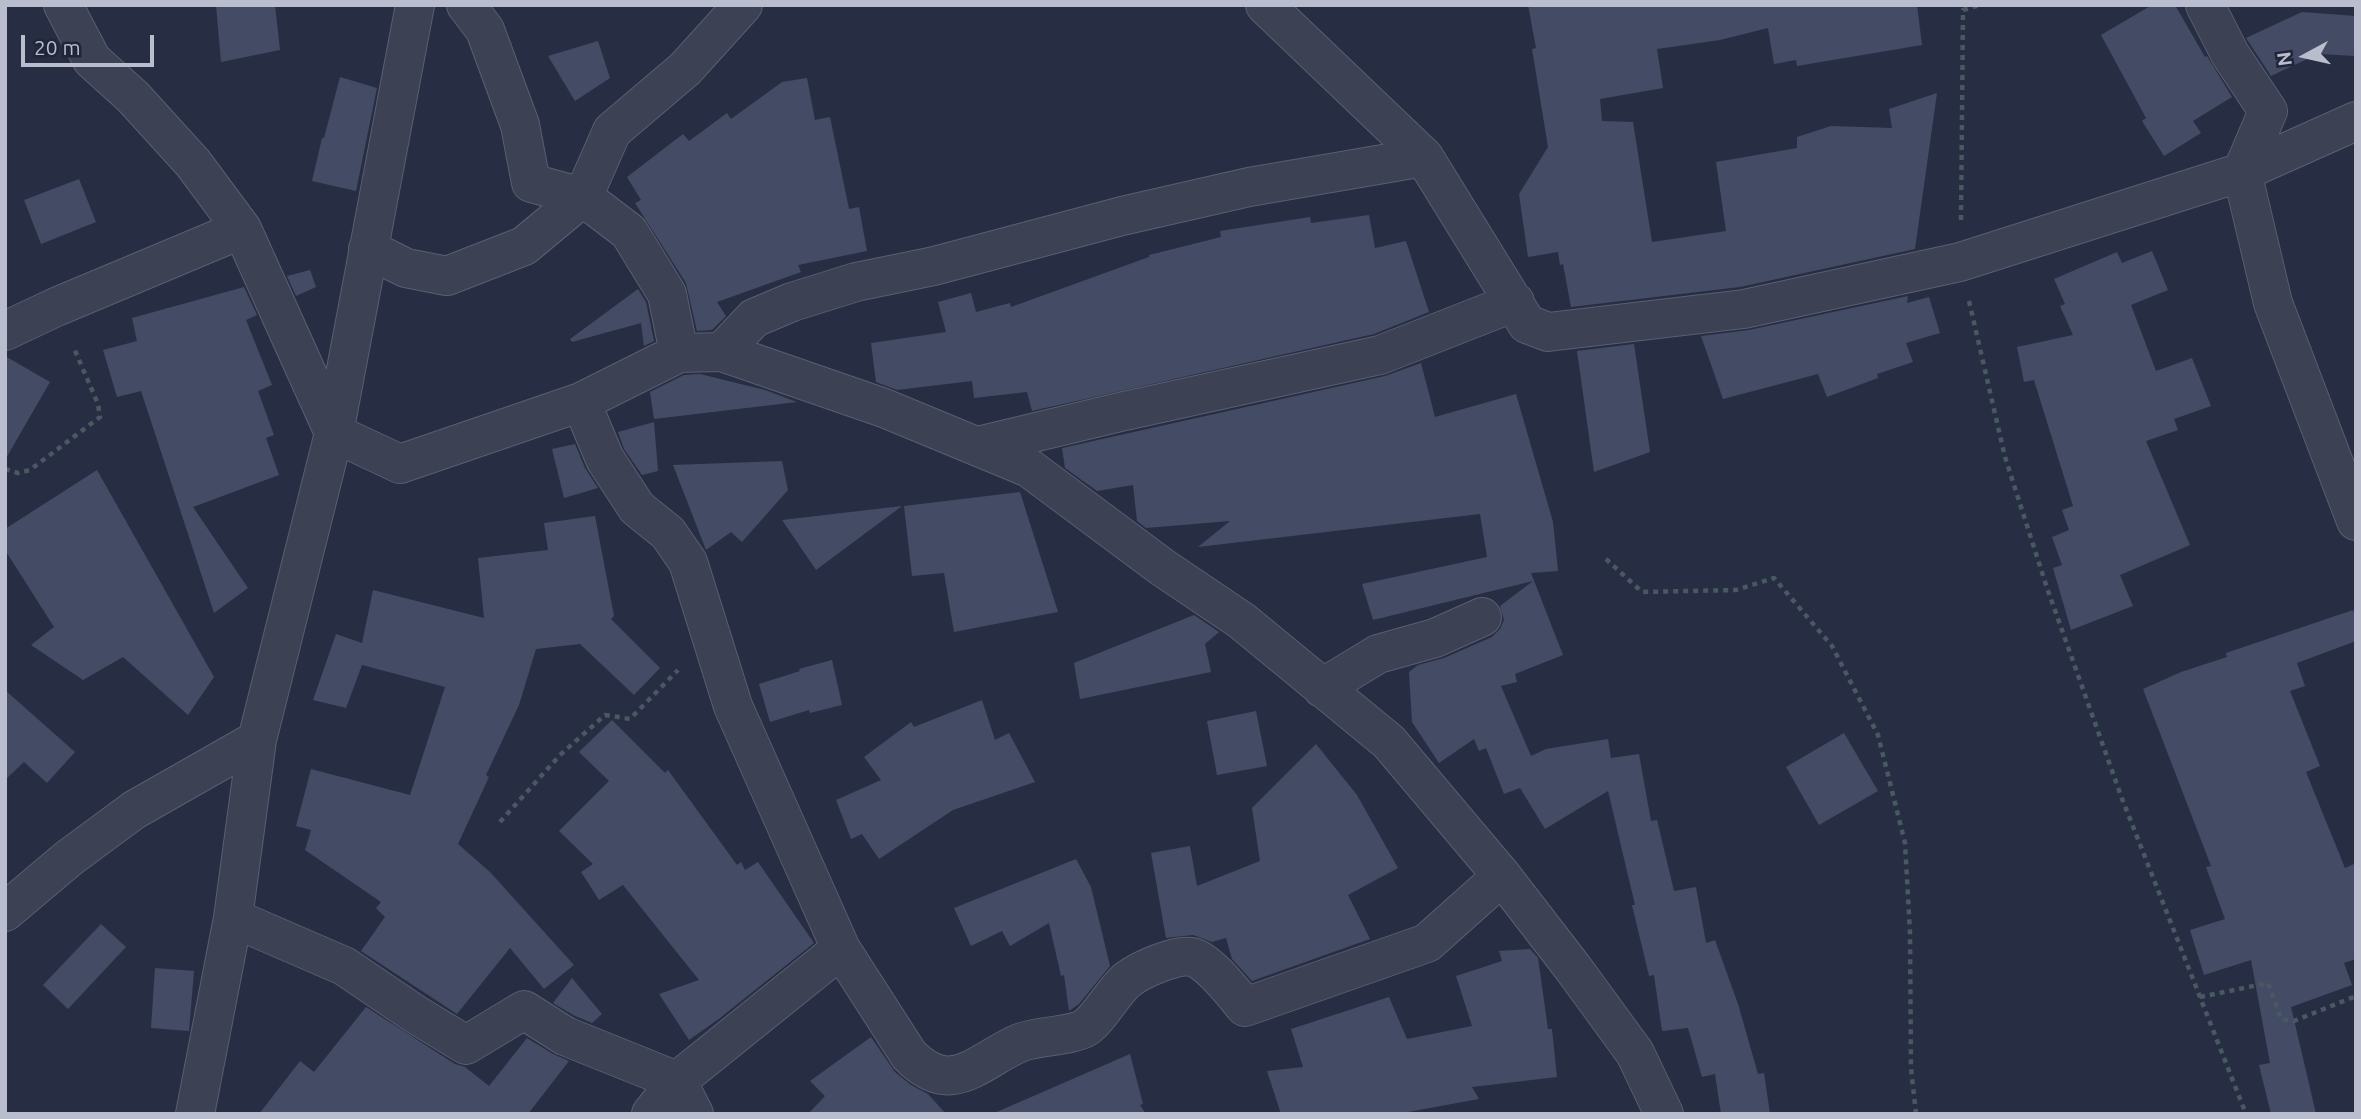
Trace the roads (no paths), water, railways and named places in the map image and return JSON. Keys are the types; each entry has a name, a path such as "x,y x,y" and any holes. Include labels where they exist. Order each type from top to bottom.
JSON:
{"street":[{"path":"63,5 92,60 133,97 193,163 242,229 334,433 400,464 581,402 679,353 722,352 884,408 1029,468 1162,567 1242,621 1389,742 1502,876 1635,1053 1664,1114"},
{"path":"195,1114 233,918 257,740 334,433 415,5"},
{"path":"466,5 485,30 520,125 531,183 583,197 629,232 667,294 679,353"},
{"path":"368,249 406,268 447,276 524,246 583,197 612,131 685,69 743,5"},
{"path":"1265,5 1424,157 1527,324 1548,332 1744,309 1960,262 2242,172 2356,121"},
{"path":"2205,5 2230,54 2268,111 2242,172 2273,303 2356,521"},
{"path":"722,352 754,318 792,302 856,282 934,267 1122,216 1249,187 1424,157"},
{"path":"5,331 242,229"},
{"path":"978,446 1380,355 1515,302"},
{"path":"581,402 605,459 637,508 668,533 688,562 733,706 841,949 909,1055 923,1069 940,1075 962,1074 1023,1042 1084,1028 1127,980 1168,960 1192,956 1202,962 1245,1007 1342,975 1427,943 1502,876"},
{"path":"1322,688 1378,654 1435,638 1482,617"},
{"path":"5,912 69,858 134,810 257,740"},
{"path":"233,918 344,965 466,1045 524,1010 565,1036 686,1098"},
{"path":"651,1114 686,1098 841,949"}]}
